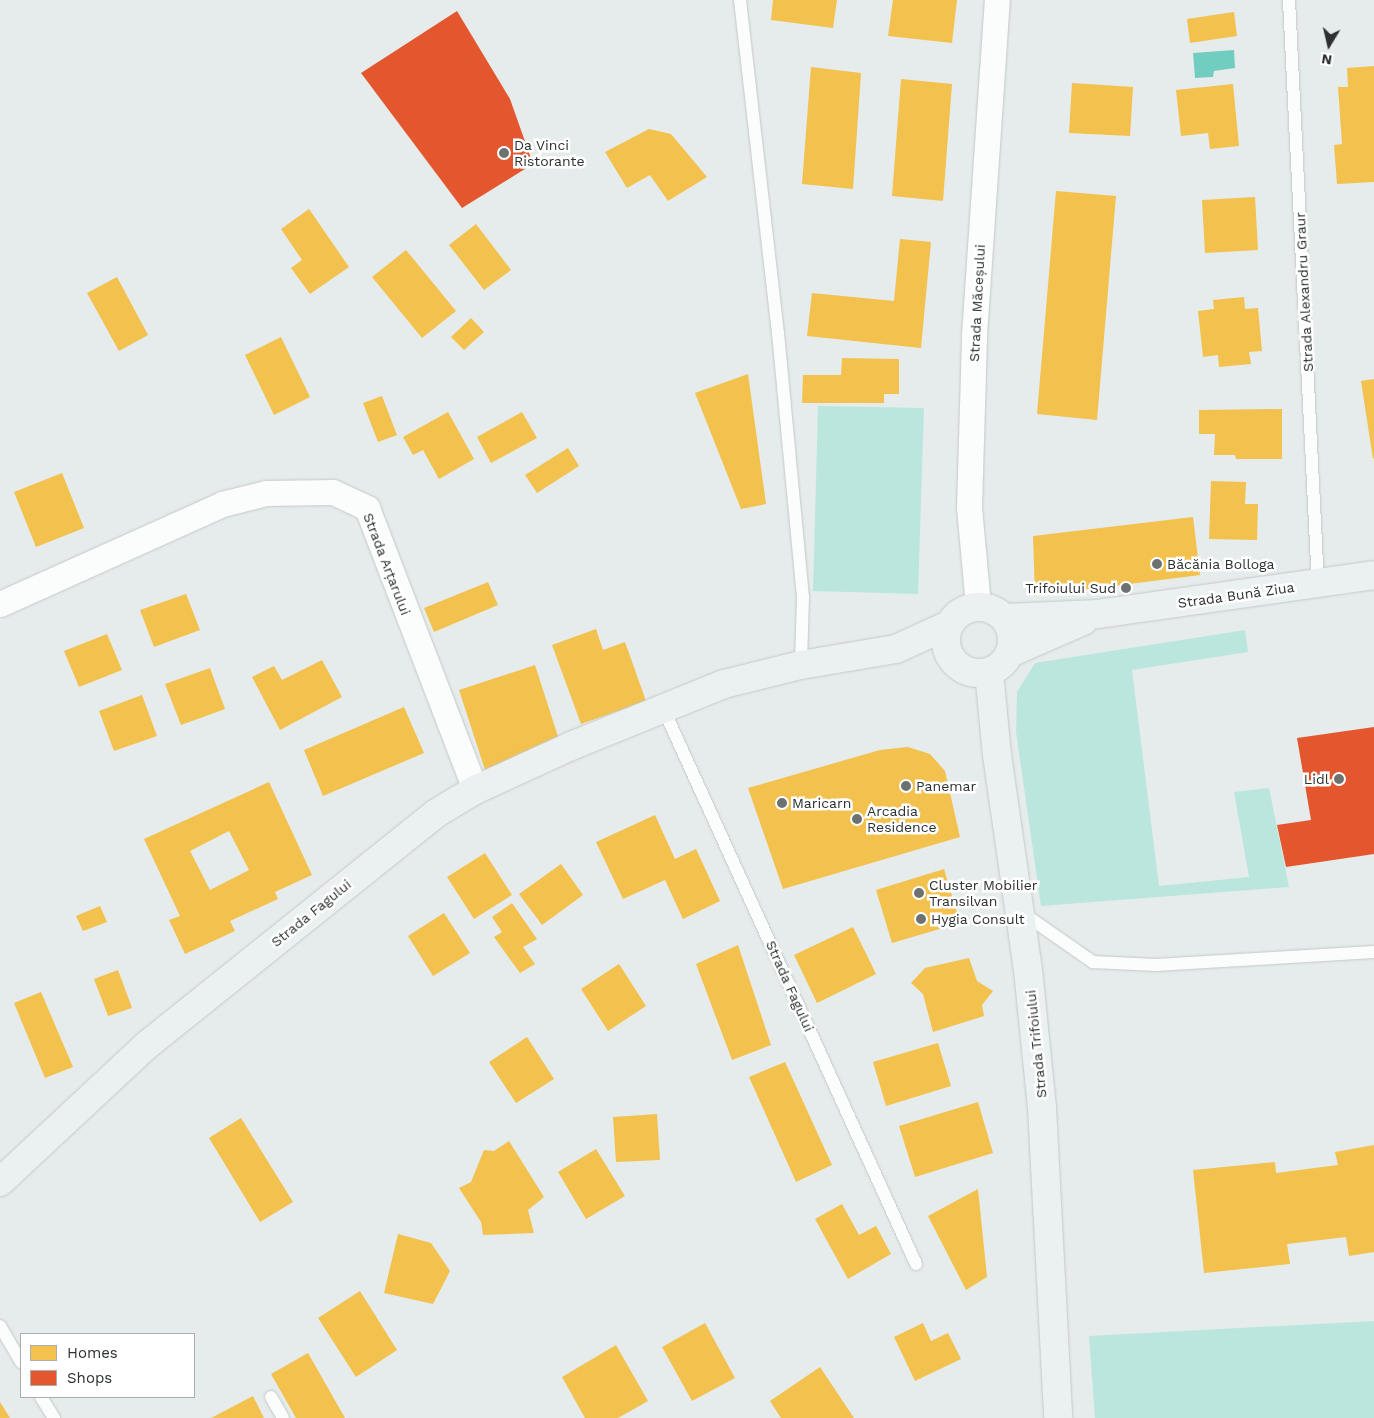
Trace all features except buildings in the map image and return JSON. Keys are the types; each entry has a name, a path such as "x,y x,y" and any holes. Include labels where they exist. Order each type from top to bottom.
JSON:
{"main road":[{"name":"Strada Bună Ziua","path":"1005,618 1098,614 1374,575"},
{"path":"978,606 997,611 1005,618 1012,635 1010,652 998,668 990,672 971,672 955,664 946,646 949,625 961,612 978,606"},
{"name":"Strada Bună Ziua","path":"1010,652 1098,614"},
{"name":"Strada Fagului","path":"0,1182 147,1045 435,814 475,790 663,708 724,684 801,665 896,650 949,625"},
{"name":"Strada Fagului","path":"896,650 955,664"},
{"name":"Strada Trifoiului","path":"990,672 997,755 1021,912 1042,1108 1058,1418"}],"street":[{"name":"Strada Măceșului","path":"978,606 969,507 974,334 997,0"},
{"name":"Strada Arțarului","path":"0,604 222,504 266,494 333,492 367,508 475,790"}],"lane":[{"path":"740,0 778,333 803,596 801,665"},
{"name":"Strada Alexandru Graur","path":"1289,0 1318,584"},
{"name":"Strada Fagului","path":"663,708 916,1264"},
{"path":"1021,912 1093,962 1156,965 1374,952"},
{"path":"0,1326 20,1360"},
{"path":"271,1396 282,1418"},
{"path":"42,1398 54,1418"}],"shaded area":[{"path":"1234,50 1235,68 1214,71 1213,77 1195,78 1193,53"},
{"path":"818,406 924,408 918,594 813,591"},
{"path":"1245,630 1248,652 1132,670 1159,886 1249,877 1234,792 1269,788 1289,887 1041,906 1016,732 1017,692 1035,663"},
{"path":"1374,1321 1374,1418 1095,1418 1089,1336"}],"place":[{"name":"Da Vinci Ristorante","path":"504,153"},
{"name":"Băcănia Bolloga","path":"1157,564"},
{"name":"Trifoiului Sud","path":"1126,588"},
{"name":"Lidl","path":"1339,779"},
{"name":"Panemar","path":"906,786"},
{"name":"Maricarn","path":"782,803"},
{"name":"Arcadia Residence","path":"857,819"},
{"name":"Cluster Mobilier Transilvan","path":"919,893"},
{"name":"Hygia Consult","path":"921,919"}]}
